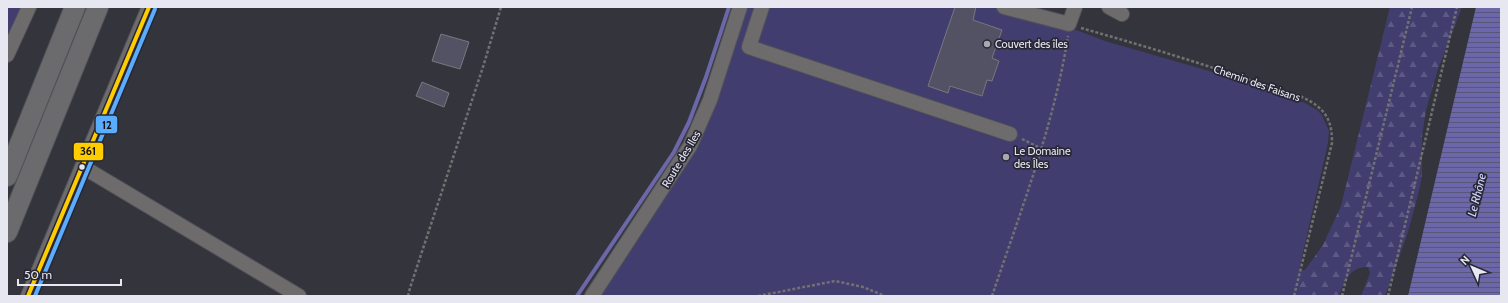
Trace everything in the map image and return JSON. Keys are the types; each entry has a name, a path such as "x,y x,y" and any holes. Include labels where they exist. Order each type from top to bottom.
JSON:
{"highway":[{"path":"7,176 75,7"},
{"path":"7,232 98,7"}],"street":[{"path":"7,55 29,7"},
{"path":"28,296 149,7"},
{"name":"Route des Iles","path":"592,296 693,140 710,100 740,7"},
{"path":"762,7 749,47 1010,134"},
{"path":"1004,7 1069,24 1075,7"},
{"path":"1109,7 1122,14"},
{"path":"83,167 299,296"}],"path":[{"path":"408,296 501,7"},
{"path":"1342,296 1412,7"},
{"path":"1388,296 1457,7"},
{"path":"992,296 1042,149 1062,70 1069,24"},
{"name":"Chemin des Faisans","path":"1069,24 1177,56 1308,100 1325,114 1329,120 1332,131 1332,143 1294,296"},
{"path":"1010,134 1042,149"},
{"path":"758,296 835,280 863,287 885,296"}],"green space":[{"path":"7,7 22,7 7,40"},
{"name":"Le Domaine des Îles","path":"745,7 994,7 1029,12 1105,41 1247,82 1305,103 1317,110 1322,115 1329,131 1328,143 1293,296 596,296 682,166"},
{"path":"1390,7 1462,7 1438,69 1426,110 1422,136 1422,175 1408,232 1385,296 1361,296 1370,273 1368,267 1362,267 1352,272 1343,285 1339,296 1291,295 1297,268 1297,271 1305,270 1323,245 1341,206"}],"water":[{"name":"Le Rhône","path":"1476,7 1501,7 1501,296 1408,296"}],"building":[{"path":"955,7 976,7 973,20 1002,30 992,58 999,61 992,81 987,80 982,96 950,86 948,93 928,86"},
{"path":"441,34 469,42 460,69 432,61"},
{"path":"422,82 449,93 444,107 416,96"}],"waterway":[{"path":"577,296 674,152 689,122 706,77 729,7"}],"transit line":[{"name":"361","path":"28,296 149,7"},
{"name":"12","path":"35,296 155,9"}],"place":[{"name":"Couvert des îles","path":"987,44"},
{"name":"Le Domaine des Îles","path":"1006,157"}]}
